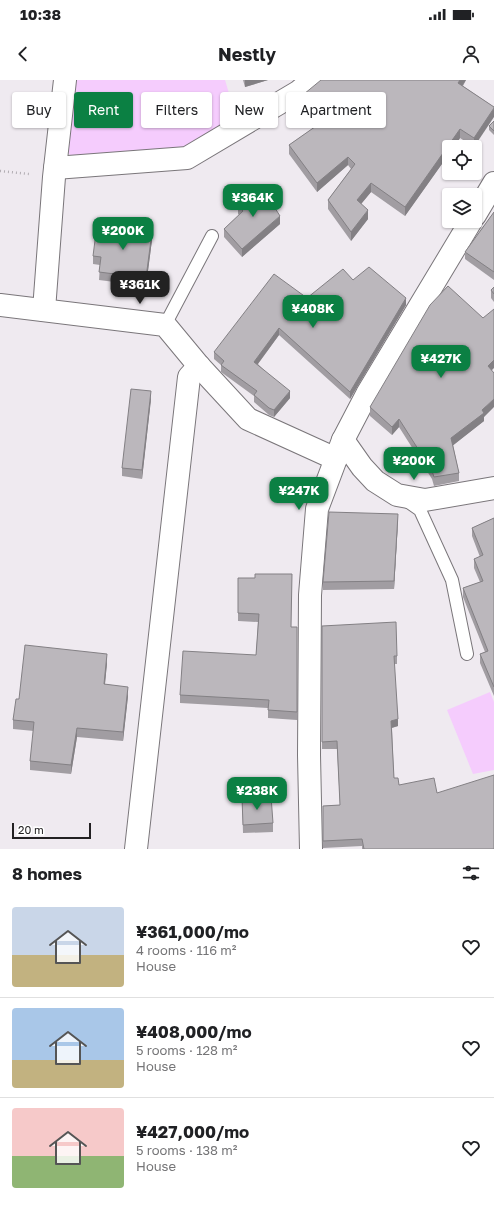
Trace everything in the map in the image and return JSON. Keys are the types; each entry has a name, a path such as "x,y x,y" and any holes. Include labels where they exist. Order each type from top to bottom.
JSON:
{"street":[{"path":"44,310 55,173 65,80"},
{"path":"55,173 187,158 298,92 313,80"},
{"path":"482,203 494,183"},
{"path":"311,849 309,755 310,595 317,509 339,450 367,394 467,228"},
{"path":"0,304 165,325 199,366 248,419 339,450 362,467 375,481 397,495 425,500 494,488"},
{"path":"136,849 189,377 199,366"}],"lane":[{"path":"165,325 212,236"},
{"path":"397,495 420,510 452,580 467,654"}],"path":[{"path":"0,171 55,173"}],"shaded area":[{"path":"76,80 225,80 229,92 220,92 220,127 179,153 77,160 68,153 74,98 74,128 133,128 133,92 75,92"},
{"path":"490,692 494,702 494,770 473,774 447,710"}],"building":[{"path":"321,80 460,80 458,83 494,108 474,138 460,129 452,140 442,140 442,155 405,207 371,183 357,200 368,210 351,232 328,200 355,164 348,157 317,183 289,145 313,128 386,128 386,92 306,92"},
{"path":"494,121 494,131 489,126"},
{"path":"261,186 280,216 242,249 224,229 243,211 238,206"},
{"path":"494,212 494,272 465,252"},
{"path":"97,225 152,232 146,278 99,272 101,257 93,256"},
{"path":"369,267 406,298 350,392 279,328 254,362 290,391 274,410 269,408 254,395 257,391 221,365 224,361 214,352 274,274 307,298 343,269 353,280"},
{"path":"448,286 483,318 494,309 494,360 488,366 494,373 494,399 482,410 484,413 451,438 459,473 434,477 432,471 399,419 392,427 370,407 430,305"},
{"path":"494,287 494,294 491,290"},
{"path":"131,389 151,391 142,470 122,468"},
{"path":"329,512 398,514 394,581 323,582"},
{"path":"494,518 494,687 480,654 488,651 463,588 483,581 474,559 483,555 472,528"},
{"path":"255,574 292,574 291,627 297,627 297,712 268,710 269,700 180,695 183,651 256,655 259,614 238,613 238,578 255,578"},
{"path":"396,622 397,656 394,656 398,719 391,721 394,778 398,778 399,785 434,778 437,793 494,775 494,849 364,849 362,839 323,841 323,806 340,805 337,741 322,742 322,626"},
{"path":"25,645 107,654 104,684 128,687 123,732 77,728 71,765 30,761 34,722 13,720 16,699 19,699"},
{"path":"271,796 273,823 243,825 242,798"}]}
